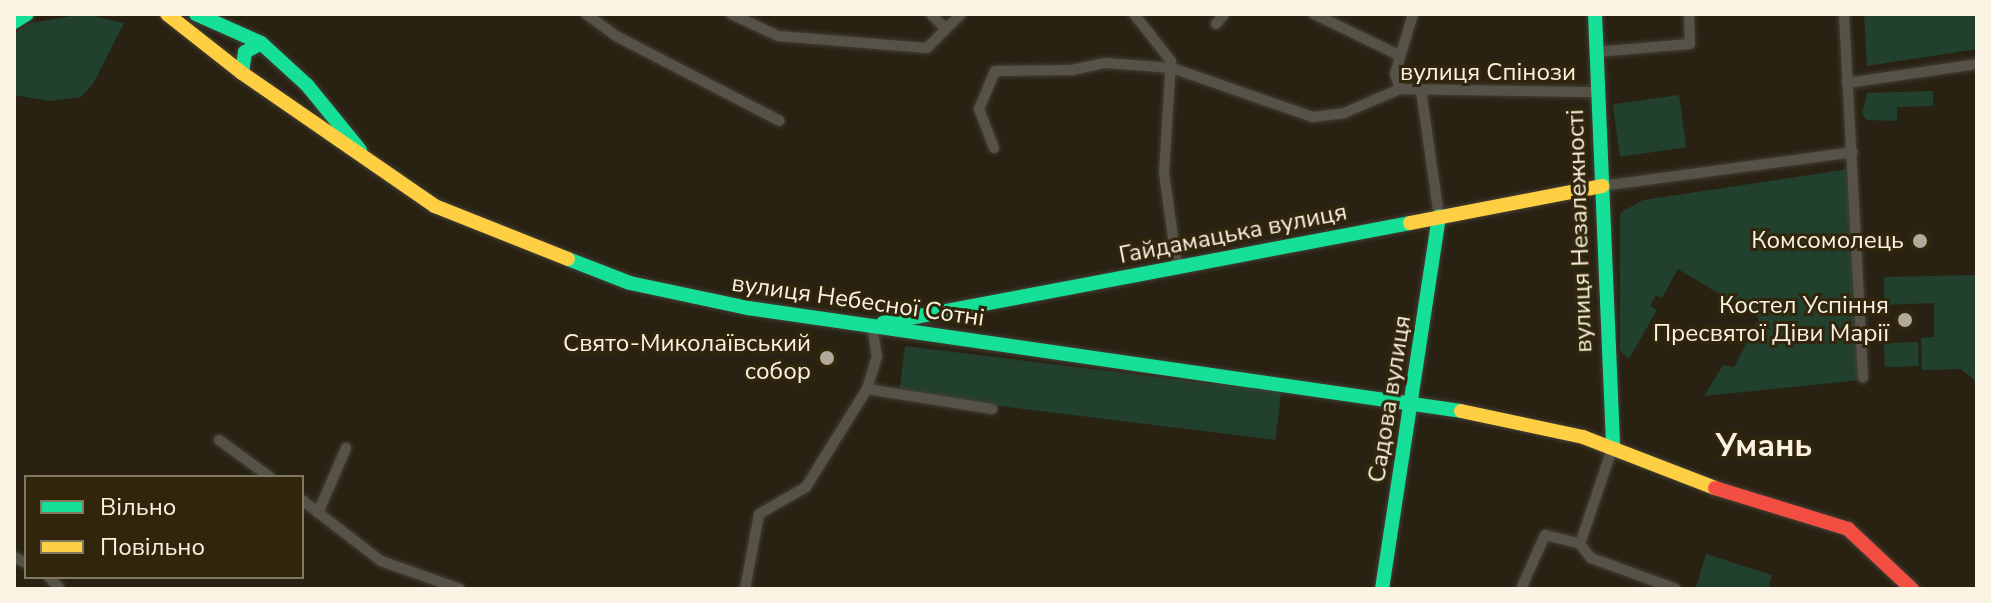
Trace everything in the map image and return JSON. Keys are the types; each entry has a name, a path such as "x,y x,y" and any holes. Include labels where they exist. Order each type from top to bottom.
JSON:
{"main road":[{"path":"14,22 27,14"},
{"name":"вулиця Небесної Сотні","path":"167,14 242,73 370,163 450,213 630,283 690,298 953,338 1412,401 1613,446 1674,476 1838,525 1872,546 1912,589"},
{"path":"196,14 261,43 307,85 370,163"},
{"name":"вулиця Незалежності","path":"1595,14 1613,446"},
{"path":"242,73 245,52 261,43"},
{"name":"Гайдамацька вулиця","path":"872,325 1602,186"},
{"name":"Садова вулиця","path":"1382,589 1439,216"},
{"path":"945,312 953,338"}],"street":[{"path":"586,14 618,37 780,121"},
{"path":"731,14 778,36 927,48 944,27 961,14"},
{"path":"931,14 944,27"},
{"path":"1134,14 1172,68 1164,172 1177,267"},
{"path":"1216,24 1224,14"},
{"path":"1314,14 1399,55"},
{"path":"1400,89 1395,74 1413,14"},
{"path":"1596,52 1690,44 1689,14"},
{"path":"1844,14 1863,378"},
{"name":"вулиця Спінози","path":"994,148 979,109 995,71 1072,70 1106,63 1172,68 1313,117 1344,113 1400,89 1598,92"},
{"path":"1847,83 1977,64"},
{"path":"1421,90 1439,216"},
{"path":"1602,186 1853,152"},
{"path":"745,589 759,514 806,487 867,389 877,357 872,325"},
{"path":"867,389 992,409"},
{"path":"219,440 267,475"},
{"path":"1580,544 1613,446"},
{"path":"318,513 346,448"},
{"path":"304,502 381,561 457,589"},
{"path":"1521,589 1545,535 1580,544 1591,558 1676,589"}],"green space":[{"path":"84,14 124,23 93,84 81,97 49,101 14,95 14,33 31,23"},
{"path":"1864,14 1977,14 1977,49 1867,66"},
{"path":"1933,91 1933,106 1897,107 1897,121 1867,120 1862,114 1867,93"},
{"path":"1679,95 1686,147 1620,157 1613,104"},
{"path":"1849,169 1861,380 1704,396 1723,365 1734,367 1759,318 1678,269 1662,298 1656,295 1650,306 1657,310 1629,359 1620,351 1620,213 1643,200"},
{"path":"1977,275 1977,382 1961,369 1922,370 1921,338 1934,337 1934,303 1884,305 1884,277"},
{"path":"1918,342 1919,366 1885,367 1884,343"},
{"path":"905,346 1281,392 1275,440 899,394"},
{"path":"1706,554 1772,575 1768,589 1696,587"}],"traffic: fast":[{"path":"14,22 27,14"},
{"path":"196,14 261,43 307,85 360,150"},
{"path":"1595,14 1613,446"},
{"path":"242,73 245,52 261,43"},
{"path":"1382,589 1439,216"},
{"path":"883,323 1410,223"},
{"path":"568,259 630,283 748,308 1461,411"}],"traffic: slow":[{"path":"167,14 242,73 435,206 568,259"},
{"path":"1410,223 1602,186"},
{"path":"1461,411 1583,437 1715,488"}],"traffic: jam":[{"path":"1715,488 1848,529 1912,589"}],"place":[{"name":"Комсомолець","path":"1920,241"},
{"name":"Костел Успіння Пресвятої Діви Марії","path":"1905,320"},
{"name":"Свято-Миколаївський собор","path":"827,358"}],"district":[{"name":"Умань","path":"1764,446"}]}
